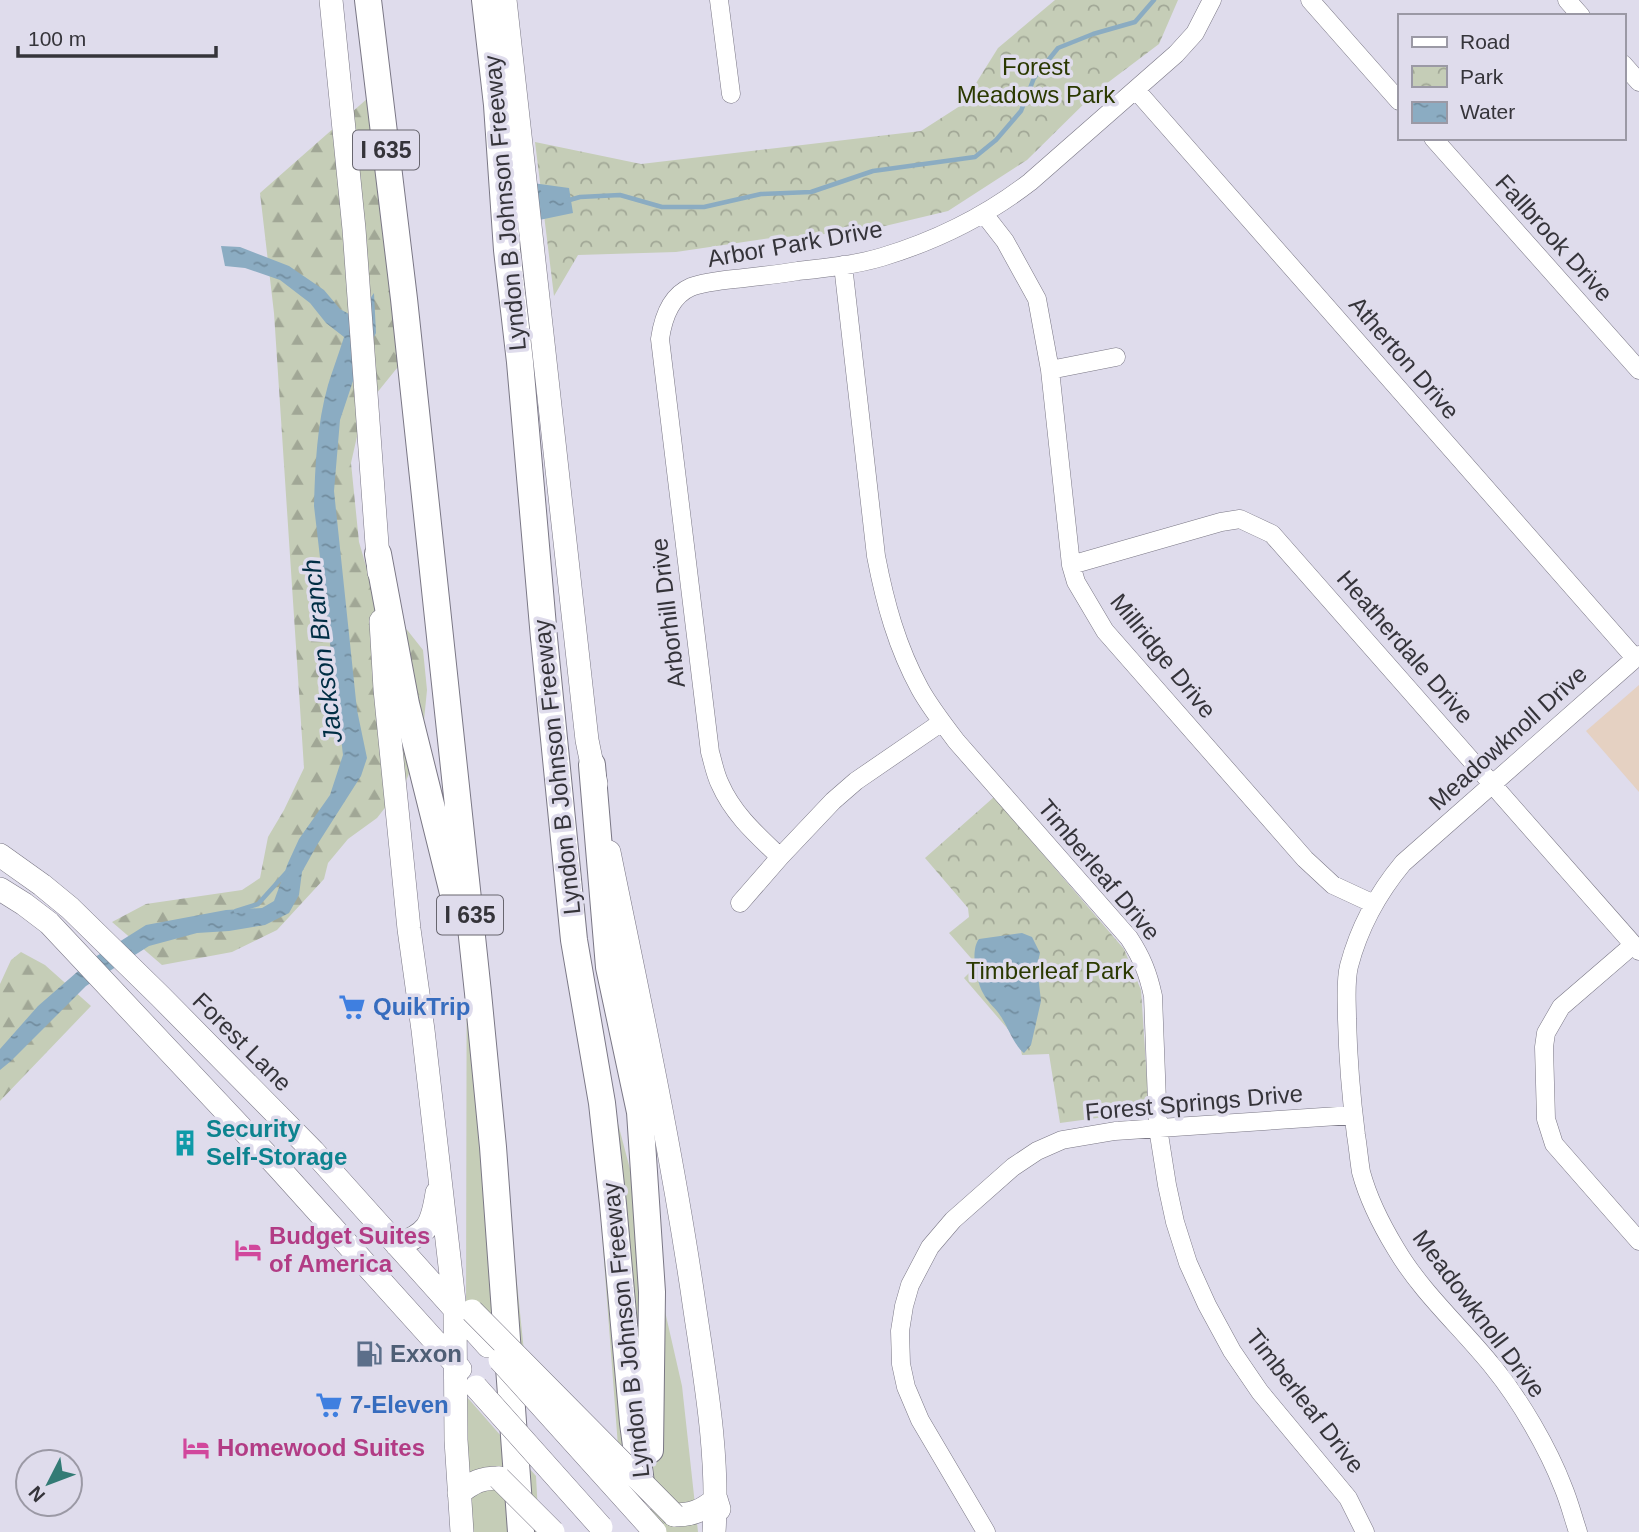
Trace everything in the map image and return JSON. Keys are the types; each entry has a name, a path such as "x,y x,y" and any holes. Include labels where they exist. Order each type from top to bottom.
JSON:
{"highway":[{"name":"I 635","path":"368,0 404,299 478,993 521,1532"},
{"name":"Lyndon B Johnson Freeway","path":"485,0 574,940 602,1102 633,1423 651,1532"},
{"path":"378,554 406,704 478,993"},
{"path":"592,765 610,967 640,1112 652,1292 651,1532"}],"main road":[{"path":"331,0 354,229 390,749 409,929 449,1250 465,1298 456,1363 456,1440 461,1532"},
{"path":"505,0 584,713 683,1224 709,1405 716,1499 714,1532"},
{"name":"Forest Lane","path":"0,855 69,908 313,1151 397,1245 464,1310 488,1346 651,1532"},
{"path":"0,889 24,904 53,928 113,991 277,1166 605,1532"},
{"path":"277,1166 288,1165 334,1210 367,1211"},
{"path":"397,1245 424,1231 433,1216 440,1173"},
{"path":"464,1310 674,1515 695,1513 716,1499"},
{"path":"459,1493 484,1478 499,1478 553,1532"},
{"path":"716,1499 726,1532"}],"street":[{"path":"719,0 731,94"},
{"name":"Arbor Park Drive","path":"660,340 667,310 677,297 690,288 713,281 844,265 881,257 917,245 984,214 1007,200 1175,54 1195,33 1212,0"},
{"path":"1310,0 1398,100"},
{"path":"1567,0 1579,14"},
{"path":"1625,66 1639,82"},
{"name":"Atherton Drive","path":"1136,90 1637,656"},
{"name":"Fallbrook Drive","path":"1435,140 1639,370"},
{"name":"Millridge Drive","path":"984,214 1005,241 1037,299 1050,370 1071,565 1076,582 1105,631 1305,859 1333,885 1374,904"},
{"name":"Timberleaf Drive","path":"844,265 876,556 882,587 906,660 921,690 957,742 1129,938 1141,956 1153,996 1158,1128 1175,1222 1188,1263 1232,1351 1260,1392 1349,1498 1365,1532"},
{"name":"Arborhill Drive","path":"660,340 710,752 727,799 744,823 780,858"},
{"path":"1050,370 1116,357"},
{"name":"Heatherdale Drive","path":"1071,565 1240,519 1272,534 1636,948"},
{"name":"Meadowknoll Drive","path":"1578,1532 1563,1486 1516,1398 1494,1367 1413,1273 1379,1219 1362,1172 1353,1115 1348,1051 1348,969 1374,904 1403,863 1637,656"},
{"path":"740,903 833,802 856,781 942,722"},
{"path":"1636,948 1561,1007 1546,1033 1544,1047 1546,1119 1554,1144 1639,1241"},
{"name":"Forest Springs Drive","path":"986,1532 920,1420 906,1387 901,1364 900,1331 909,1285 930,1247 953,1220 1013,1167 1037,1151 1062,1140 1115,1131 1353,1115"}],"shaded area":[{"path":"1639,685 1639,792 1586,731"}],"green space":[{"name":"Forest Meadows Park","path":"1055,0 1178,0 1159,44 1098,90 1027,160 948,211 864,231 771,238 676,252 578,255 554,296 535,142 641,164 921,131 963,104 998,48"},
{"path":"368,98 406,357 363,410 351,463 359,542 375,597 423,650 427,690 422,741 406,781 377,818 348,839 328,863 324,879 277,930 232,952 162,965 112,922 146,904 242,890 260,878 268,837 304,768 274,313 260,193"},
{"name":"Timberleaf Park","path":"994,797 1124,949 1141,990 1149,1111 1060,1123 1049,1054 1022,1055 1019,1042 964,978 977,965 949,933 969,917 968,908 925,858"},
{"path":"467,837 504,1156 527,1381 466,1317"},
{"path":"21,952 45,965 91,1006 0,1101 0,984 11,960"},
{"path":"584,995 649,1241 682,1386 698,1532 664,1532 621,1486"},
{"path":"460,1389 536,1476 539,1532 471,1532"}],"water":[{"path":"518,181 569,188 573,213 525,223"},
{"path":"221,246 240,247 289,266 324,290 340,309 356,318 374,293 376,333 354,378 340,420 334,491 357,710 367,758 361,776 302,872 299,895 289,913 265,925 197,933 149,946 86,986 0,1070 0,1049 38,1006 92,959 146,925 226,910 262,908 274,901 299,839 330,795 343,755 314,506 321,415 344,337 326,323 310,303 280,280 245,268 225,266"},
{"path":"1022,933 1032,937 1040,953 1037,966 1041,1001 1031,1045 1024,1053 983,993 974,957 979,939"}],"waterway":[{"name":"Jackson Branch","path":"566,201 580,197 620,195 662,207 704,207 761,194 811,192 873,171 975,157 996,140 1021,111 1034,78 1058,48 1135,22 1154,0"},
{"name":"Jackson Branch","path":"236,911 258,904 286,873"}],"place":[{"name":"QuikTrip","path":"352,1007"},
{"name":"Security Self-Storage","path":"185,1143"},
{"name":"Budget Suites of America","path":"248,1250"},
{"name":"Exxon","path":"369,1354"},
{"name":"7-Eleven","path":"329,1405"},
{"name":"Homewood Suites","path":"196,1448"}]}
